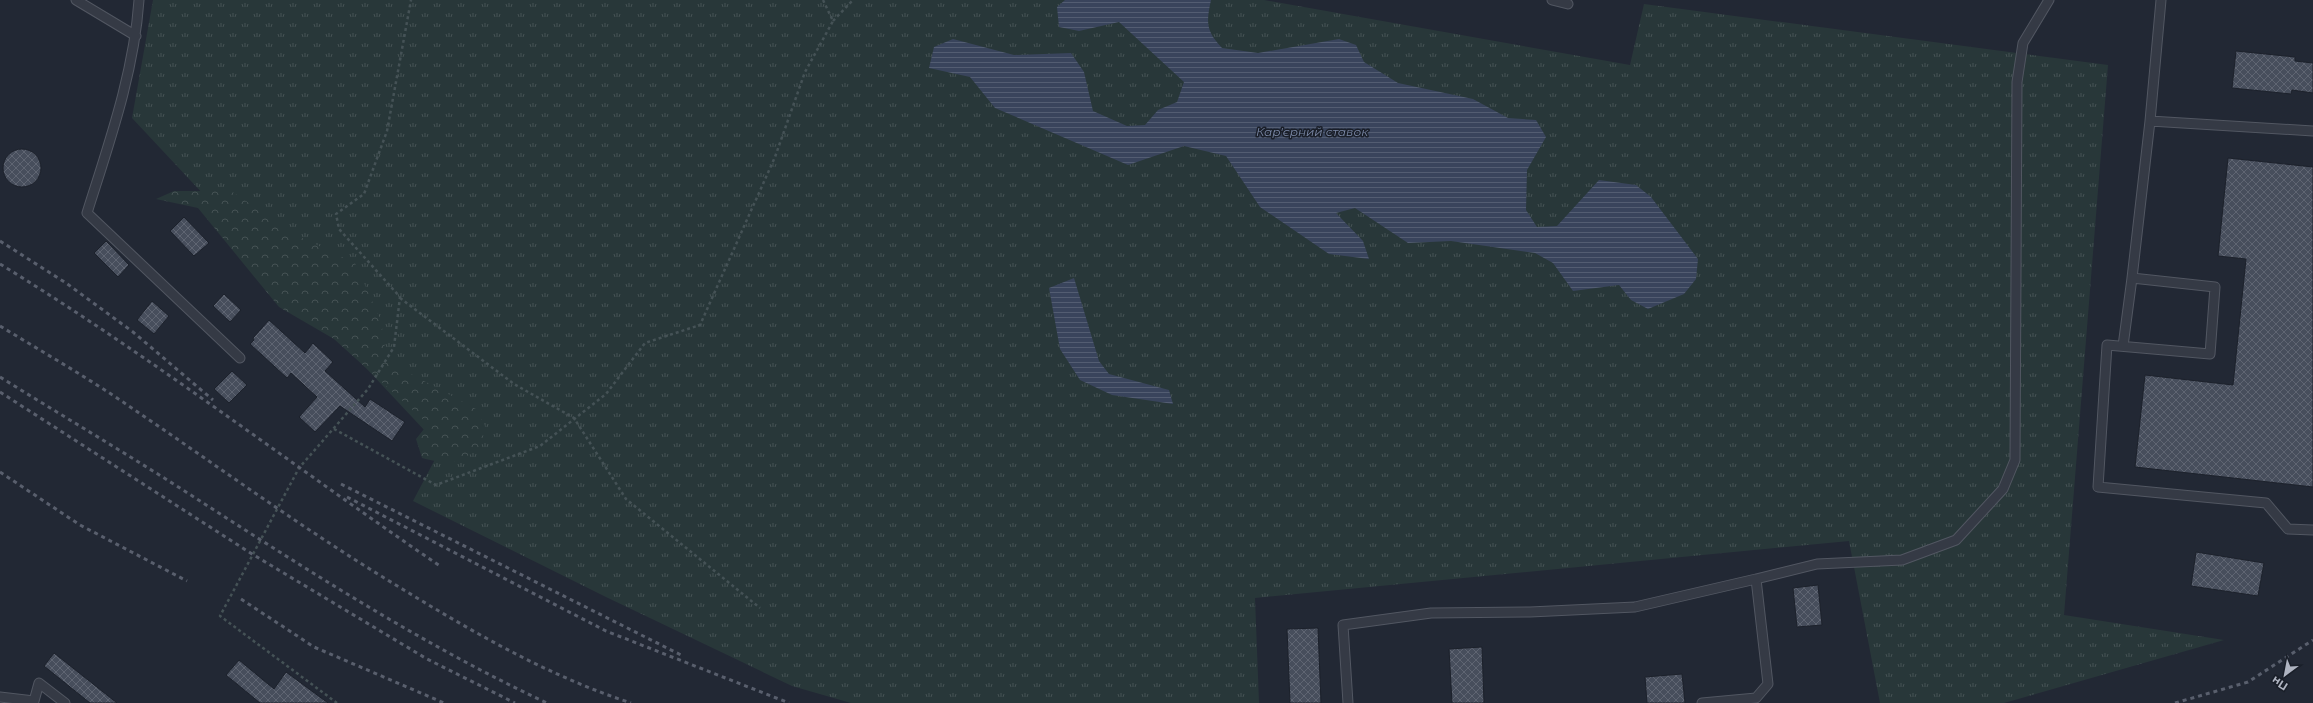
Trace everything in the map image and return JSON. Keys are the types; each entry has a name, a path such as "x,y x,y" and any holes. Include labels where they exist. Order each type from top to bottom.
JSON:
{"lane":[{"path":"76,0 136,36"},
{"path":"139,0 136,36 119,110 87,213 240,358"},
{"path":"1552,0 1568,4"},
{"path":"1348,703 1343,625 1431,613 1530,612 1635,607 1817,564 1902,560 1956,540 2003,489 2015,460 2017,82 2023,43 2049,0"},
{"path":"2122,346 2132,278 2150,121 2161,0"},
{"path":"2150,121 2313,131"},
{"path":"2132,278 2215,287 2210,354 2107,345 2098,487 2266,503 2288,529 2313,530"},
{"path":"1702,703 1756,698 1768,684 1756,579"},
{"path":"0,697 34,701 39,683 66,703"}],"path":[{"path":"411,0 387,131 364,194 336,214 339,228 400,298 514,384 574,418 626,499 760,608"},
{"path":"823,0 833,21"},
{"path":"334,430 436,485 540,446 606,394 645,343 700,325 775,157 804,72 833,21 853,0"},
{"path":"337,703 220,616 299,468 334,430 368,389 394,347 400,298"}],"green space":[{"path":"153,0 1264,0 1630,65 1644,4 2108,65 2064,615 2224,640 2004,703 1880,703 1849,541 1255,598 1259,703 851,703 792,686 606,597 413,501 441,448 132,118"},
{"path":"174,191 231,191 300,237 355,263 381,321 387,361 476,409 485,426 481,447 466,457 453,462 440,462 422,458 416,439 428,424 334,339 279,307 198,208 156,199"}],"water":[{"name":"Кар'єрний ставок","path":"1065,0 1211,0 1208,15 1210,31 1222,48 1258,53 1339,39 1356,45 1364,62 1398,83 1473,99 1508,118 1536,120 1546,137 1527,170 1526,210 1537,227 1557,226 1599,180 1636,185 1651,197 1698,259 1696,279 1684,294 1648,309 1631,300 1619,285 1573,291 1553,263 1535,253 1451,241 1408,243 1355,208 1336,213 1363,241 1369,259 1329,254 1260,207 1226,156 1184,146 1128,165 995,108 970,77 929,68 934,47 953,39 1014,55 1071,53 1084,72 1093,111 1127,126 1145,125 1158,110 1177,102 1184,82 1119,22 1079,31 1059,27 1057,7"},
{"path":"1074,278 1099,361 1109,374 1169,390 1173,404 1112,395 1080,380 1060,349 1049,288"}],"building":[{"path":"2236,51 2295,57 2295,61 2313,63 2313,93 2292,90 2291,94 2232,88"},
{"path":"18,149 26,149 33,152 38,157 41,168 38,179 33,184 26,187 18,187 11,184 6,179 3,172 3,164 6,157 11,152"},
{"path":"2228,158 2313,167 2313,487 2135,467 2145,375 2233,385 2246,259 2218,256"},
{"path":"184,217 209,243 194,256 170,231"},
{"path":"106,241 129,265 118,277 94,253"},
{"path":"224,294 241,310 230,322 213,306"},
{"path":"152,301 169,316 154,334 137,320"},
{"path":"269,320 305,353 313,343 333,362 325,371 365,407 370,399 405,422 392,441 340,406 315,432 299,417 317,397 291,373 287,378 250,344 254,340 253,338"},
{"path":"232,371 247,385 229,403 214,389"},
{"path":"2196,552 2264,563 2258,596 2191,586"},
{"path":"1818,585 1822,625 1797,627 1793,588"},
{"path":"1318,628 1321,703 1290,703 1287,629"},
{"path":"1482,647 1484,703 1452,703 1449,649"},
{"path":"54,653 117,703 90,703 44,666"},
{"path":"239,660 274,689 286,672 328,703 260,703 226,675"},
{"path":"1682,674 1685,703 1647,703 1645,677"}],"railway":[{"path":"0,241 66,283 133,332 213,400"},
{"path":"0,264 112,336 440,566"},
{"path":"0,326 108,392 315,534 471,630 533,663 597,691 631,703"},
{"path":"0,377 361,602 499,680 547,703"},
{"path":"0,392 252,554 427,659 515,703"},
{"path":"0,472 80,525 187,581"},
{"path":"341,484 681,655"},
{"path":"347,497 606,631 789,703"},
{"path":"241,599 314,647 444,703"},
{"path":"2175,703 2248,682 2313,640"}]}
